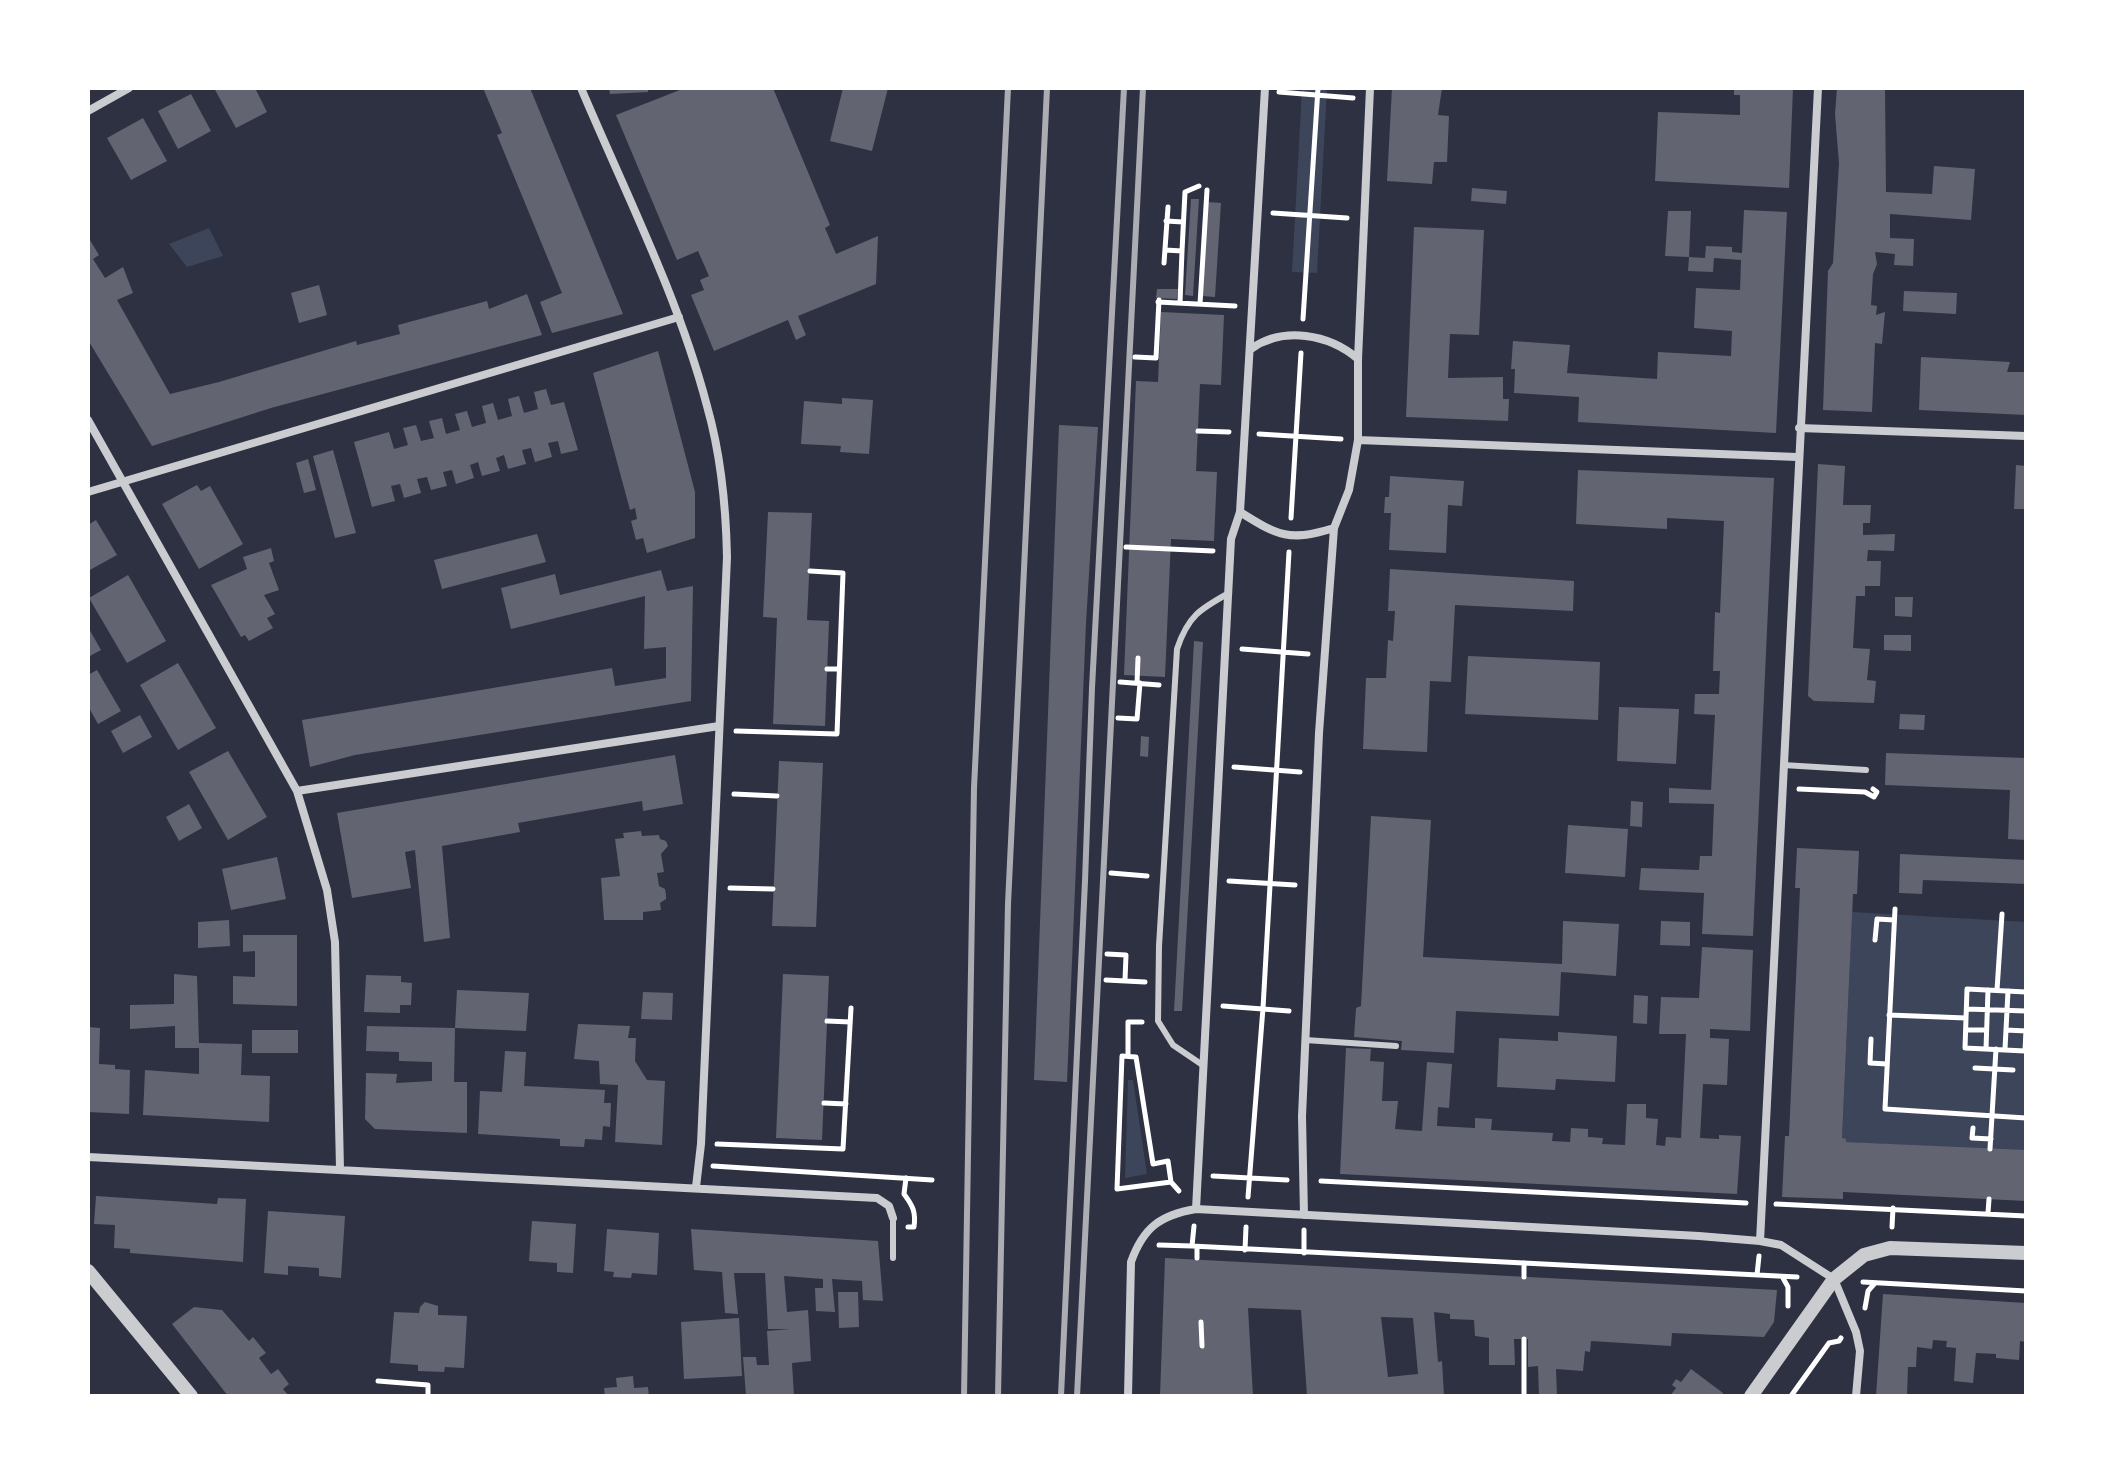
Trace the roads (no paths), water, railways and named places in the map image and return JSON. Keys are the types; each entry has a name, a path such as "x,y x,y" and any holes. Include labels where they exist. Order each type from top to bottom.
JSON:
{"street":[{"path":"88,111 129,88"},
{"path":"581,88 679,317 707,405 726,503 727,557 700,1165 696,1187"},
{"path":"1196,1209 1230,551 1240,512 1265,88"},
{"path":"1304,1215 1302,1116 1317,773 1334,528 1349,490 1358,440 1358,359 1370,88"},
{"path":"1760,1241 1797,457 1818,88"},
{"path":"88,492 679,317"},
{"path":"1251,349 1264,340 1283,335 1323,339 1342,345 1358,359"},
{"path":"88,420 297,791 327,890 335,942 340,1169"},
{"path":"1799,428 2026,436"},
{"path":"1358,440 1797,457"},
{"path":"1240,512 1279,534 1306,537 1334,528"},
{"path":"297,791 719,728"},
{"path":"88,1157 877,1198 889,1206 893,1218"},
{"path":"1128,1396 1131,1262 1138,1244 1161,1219 1196,1209 1760,1241 1781,1245 1834,1279 1850,1324 1856,1332 1860,1351 1856,1396"},
{"path":"1751,1396 1834,1279 1864,1255 1890,1248 2026,1253"},
{"path":"88,1271 191,1396"}],"lane":[{"path":"1204,1066 1173,1045 1158,1021 1159,946 1177,649 1184,628 1200,608 1229,593"},
{"path":"1783,765 1866,770"},
{"path":"1305,1040 1396,1046"},
{"path":"893,1218 893,1258"}],"railway":[{"path":"964,1396 974,788 1008,88"},
{"path":"998,1396 1008,904 1047,88"},
{"path":"1061,1396 1092,688 1124,88"},
{"path":"1077,1396 1143,88"}]}
